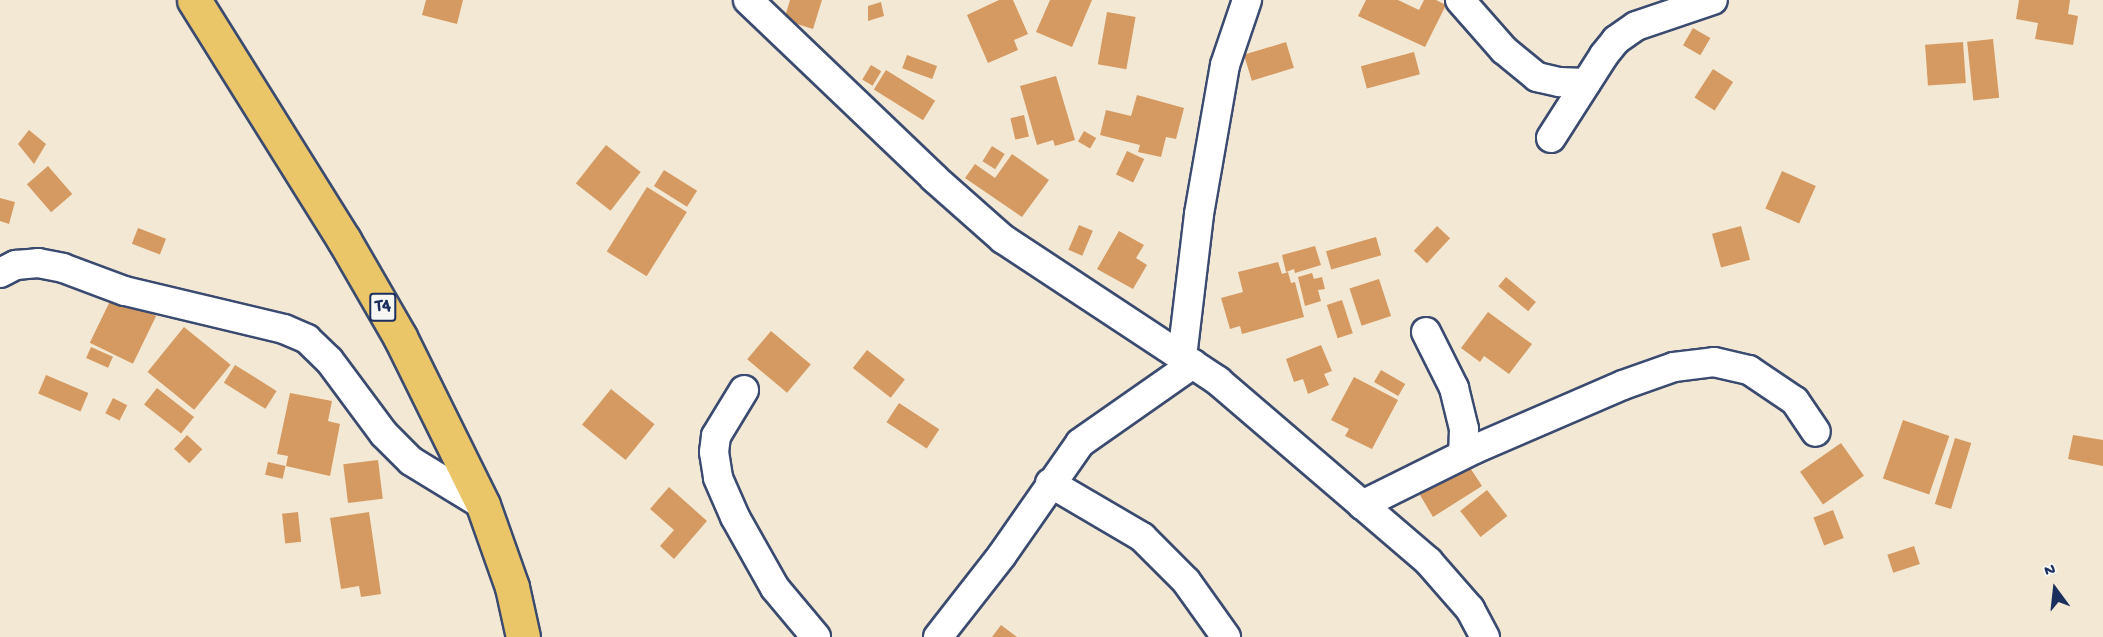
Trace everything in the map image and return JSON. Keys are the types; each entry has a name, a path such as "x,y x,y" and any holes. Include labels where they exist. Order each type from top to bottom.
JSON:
{"highway":[{"name":"T4","path":"194,0 344,240 400,337 483,505 512,587 523,637"}],"street":[{"path":"748,0 934,178 1003,239 1218,381 1428,561 1470,609 1485,637"},
{"path":"938,637 1002,555 1080,443 1188,361 1199,214 1223,76 1247,0"},
{"path":"1460,0 1504,50 1537,77 1559,82 1586,83"},
{"path":"1551,138 1616,40 1636,26 1713,0"},
{"path":"0,273 16,265 38,263 63,268 125,291 284,328 307,339 329,360 384,434 411,461 483,505"},
{"path":"1426,332 1454,388 1464,429 1463,454"},
{"path":"1362,505 1463,454 1623,385 1674,367 1714,362 1749,370 1795,401 1816,432"},
{"path":"744,390 716,436 714,452 718,478 735,517 775,588 816,637"},
{"path":"1050,483 1142,537 1186,581 1226,637"}],"building":[{"path":"426,0 463,0 457,24 422,15"},
{"path":"790,0 822,0 813,29 784,20"},
{"path":"999,0 1013,0 1028,34 1014,40 1018,50 988,63 967,15"},
{"path":"1050,0 1092,0 1072,47 1036,32"},
{"path":"1366,0 1398,0 1419,10 1424,0 1436,0 1446,5 1425,47 1358,16"},
{"path":"2019,0 2070,0 2068,14 2078,16 2073,45 2035,39 2038,23 2016,19"},
{"path":"881,2 884,16 868,21 868,6"},
{"path":"1107,12 1136,17 1126,69 1098,64"},
{"path":"1693,28 1710,38 1700,55 1683,45"},
{"path":"1993,39 1999,98 1973,100 1967,42"},
{"path":"1286,42 1294,68 1252,81 1244,55"},
{"path":"1963,42 1966,83 1928,86 1925,45"},
{"path":"1414,52 1420,74 1367,88 1361,66"},
{"path":"907,55 937,66 932,79 902,68"},
{"path":"871,65 881,71 873,86 862,80"},
{"path":"1713,69 1733,82 1715,111 1694,98"},
{"path":"886,70 935,101 923,120 874,90"},
{"path":"1056,76 1075,140 1055,146 1053,140 1037,145 1020,86"},
{"path":"1137,95 1184,108 1176,139 1166,137 1161,157 1138,152 1140,145 1100,135 1106,110 1131,116"},
{"path":"1024,115 1029,136 1015,140 1010,118"},
{"path":"29,130 46,144 34,164 18,144"},
{"path":"1084,131 1096,138 1090,148 1078,141"},
{"path":"606,145 641,172 611,211 576,184"},
{"path":"992,146 1005,154 995,169 982,161"},
{"path":"1127,151 1144,159 1133,183 1116,175"},
{"path":"1012,154 1049,180 1022,217 965,178 975,164 995,178"},
{"path":"48,166 72,194 51,212 27,184"},
{"path":"664,170 697,191 687,207 654,186"},
{"path":"1782,171 1816,186 1799,224 1765,208"},
{"path":"647,187 687,212 647,276 607,251"},
{"path":"0,198 15,202 9,224 0,221"},
{"path":"1079,225 1093,231 1082,256 1068,250"},
{"path":"1437,226 1450,238 1427,263 1414,251"},
{"path":"1741,226 1750,260 1721,268 1712,234"},
{"path":"138,228 166,239 160,255 132,244"},
{"path":"1119,231 1144,245 1136,258 1147,265 1133,289 1097,269"},
{"path":"1376,237 1381,255 1331,270 1326,251"},
{"path":"1315,246 1321,265 1295,273 1294,269 1286,272 1282,255"},
{"path":"1278,262 1282,274 1288,272 1291,283 1295,282 1304,317 1242,334 1240,326 1230,329 1221,298 1243,292 1238,272"},
{"path":"1312,273 1314,279 1322,277 1325,289 1318,290 1321,301 1305,306 1298,277"},
{"path":"1506,277 1536,302 1528,311 1498,286"},
{"path":"1379,279 1391,316 1362,326 1350,289"},
{"path":"113,295 156,316 133,364 90,343"},
{"path":"1342,300 1353,333 1338,338 1327,305"},
{"path":"1488,312 1532,344 1509,374 1484,356 1480,362 1461,348"},
{"path":"184,327 231,365 194,410 147,372"},
{"path":"771,331 811,364 787,393 747,359"},
{"path":"1321,345 1332,371 1324,374 1329,385 1308,394 1303,379 1294,382 1286,359"},
{"path":"91,347 113,357 108,368 86,358"},
{"path":"867,350 905,380 891,398 853,368"},
{"path":"235,365 277,391 265,409 224,383"},
{"path":"1381,370 1405,384 1398,396 1374,382"},
{"path":"46,375 88,393 81,411 38,393"},
{"path":"1354,377 1398,400 1372,449 1345,436 1349,429 1331,420"},
{"path":"157,388 194,417 181,433 144,405"},
{"path":"611,389 655,424 626,460 582,425"},
{"path":"290,393 332,401 328,421 340,424 330,476 286,466 288,456 277,454"},
{"path":"113,398 127,405 120,420 105,413"},
{"path":"899,403 939,429 927,448 886,422"},
{"path":"1903,420 1949,436 1929,495 1883,479"},
{"path":"187,435 202,449 189,463 174,449"},
{"path":"2073,435 2103,440 2103,466 2068,459"},
{"path":"1955,438 1971,443 1951,509 1935,504"},
{"path":"1841,443 1864,476 1823,504 1800,472"},
{"path":"1463,457 1482,486 1433,517 1420,495 1440,482"},
{"path":"378,460 383,499 348,503 343,464"},
{"path":"268,462 286,466 283,479 265,475"},
{"path":"669,487 707,521 674,559 660,546 674,530 650,509"},
{"path":"1487,490 1507,516 1481,537 1460,511"},
{"path":"1833,510 1844,538 1824,546 1813,518"},
{"path":"298,512 301,542 285,544 282,514"},
{"path":"369,512 381,594 361,597 359,586 341,589 330,518"},
{"path":"1914,546 1920,564 1893,573 1887,555"},
{"path":"1001,625 1017,637 992,637"}]}
